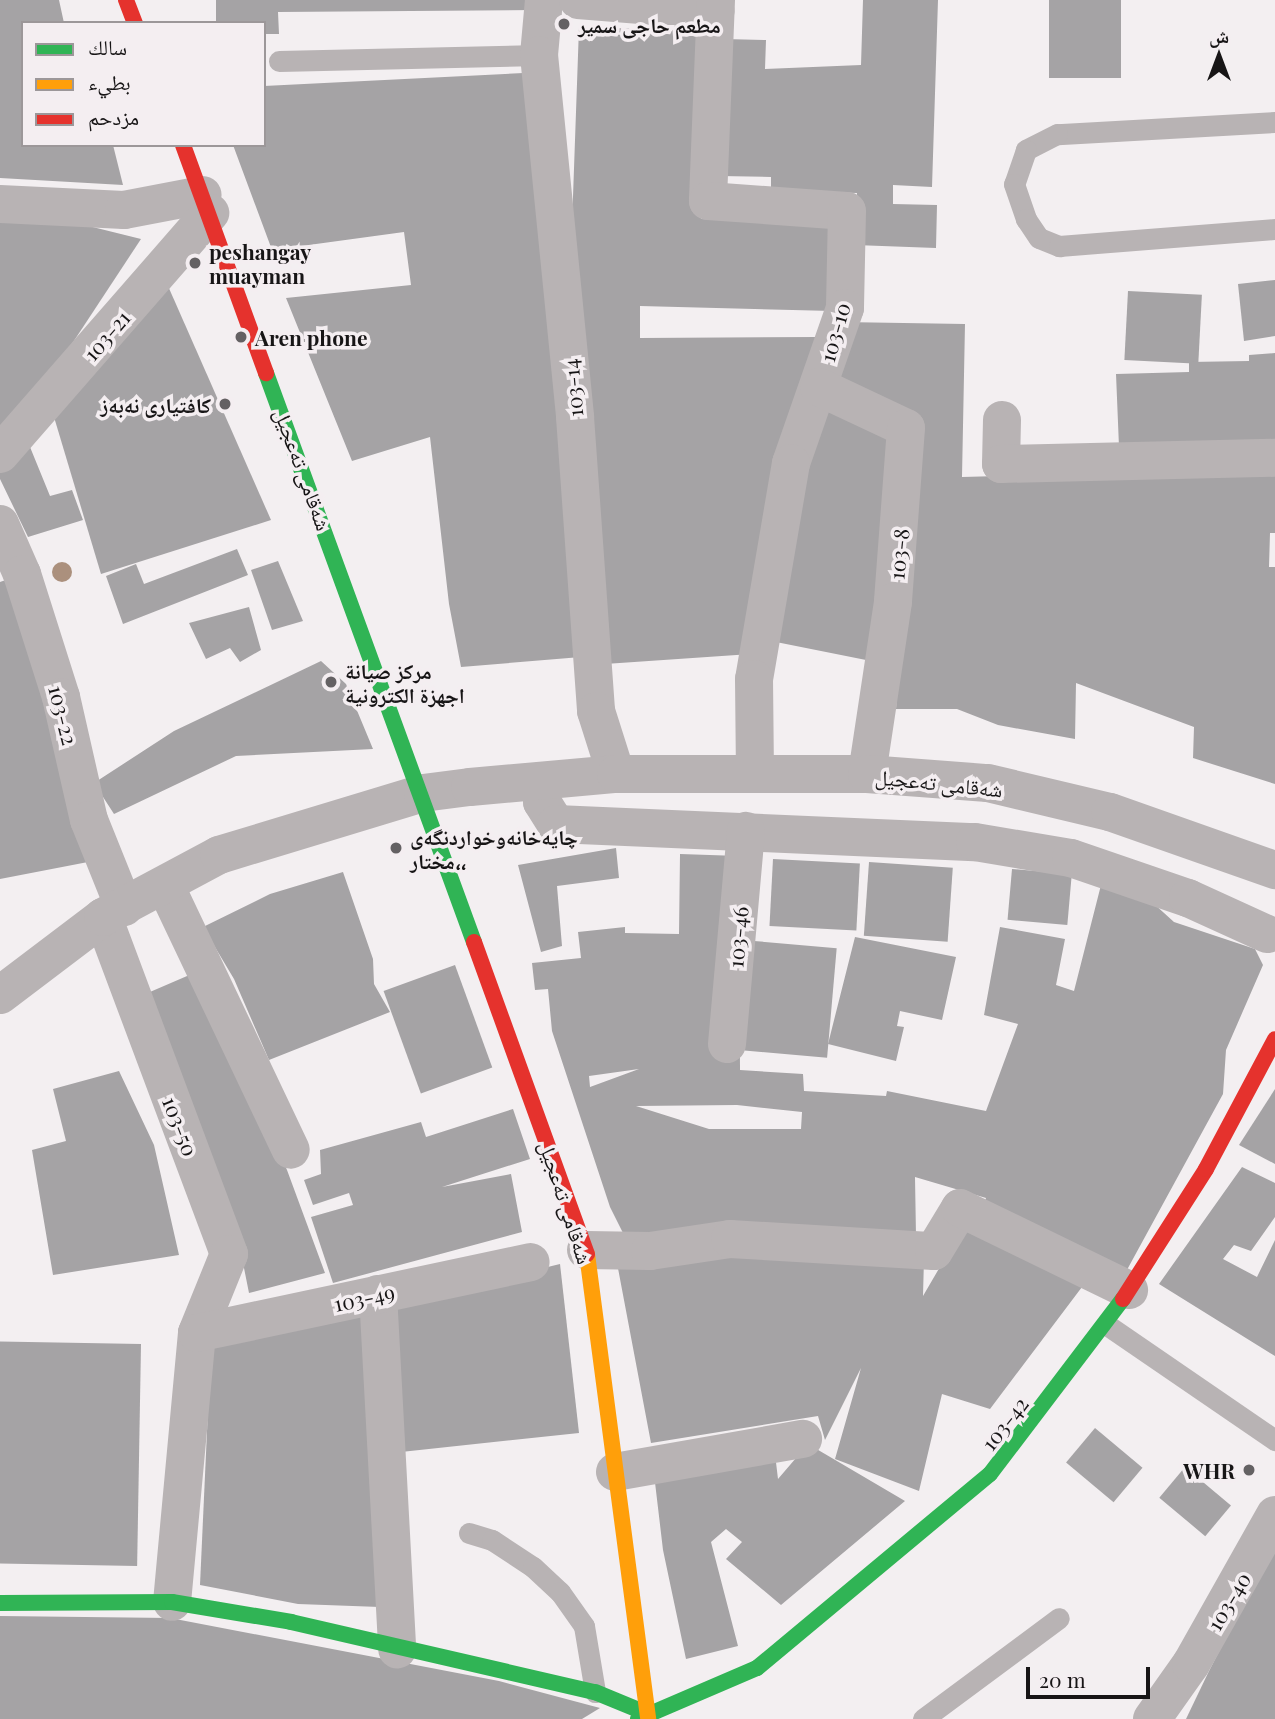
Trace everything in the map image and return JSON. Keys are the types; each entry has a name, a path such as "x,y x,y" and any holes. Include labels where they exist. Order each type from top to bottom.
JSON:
{"main road":[{"path":"126,0 134,21"},
{"name":"شەقامی تەعجیل","path":"184,147 423,793 586,1251 644,1717"},
{"name":"103-42","path":"644,1717 757,1668 990,1475 1107,1325 1206,1169 1275,1039"},
{"path":"0,1603 172,1602 291,1622 397,1649 595,1692 644,1717"}],"street":[{"name":"103-14","path":"544,0 539,55 575,417 596,711 616,774"},
{"path":"578,0 716,5"},
{"name":"103-10","path":"716,5 709,201 847,211 845,308 791,463 754,679 755,774"},
{"path":"0,204 124,210 207,204"},
{"name":"103-21","path":"0,454 207,204"},
{"name":"103-8","path":"819,387 906,428 893,602 867,774"},
{"path":"1002,420 1001,464 1275,458"},
{"name":"103-22","path":"0,524 22,574 61,697 113,912"},
{"name":"شەقامی تەعجیل","path":"0,995 113,912 219,855 423,793 541,780 616,774 867,774 1015,790 1110,812 1275,870"},
{"path":"541,780 542,802 556,824 975,842 1071,858 1188,898 1267,934"},
{"name":"103-46","path":"727,1044 746,831"},
{"path":"165,885 291,1150"},
{"name":"103-50","path":"113,912 229,1254 197,1333 172,1602"},
{"path":"586,1251 650,1251 730,1239 934,1251 960,1208 1129,1290"},
{"name":"103-49","path":"197,1333 531,1262"},
{"path":"377,1294 397,1649"},
{"path":"615,1472 803,1439"},
{"name":"103-40","path":"1152,1719 1191,1664 1275,1515"}],"lane":[{"path":"279,61 539,55"},
{"path":"1275,122 1057,134 1026,150 1014,184 1026,219 1040,238 1059,246 1275,229"},
{"path":"1107,1325 1275,1440"},
{"path":"469,1533 492,1540 533,1567 560,1592 584,1626 595,1692"},
{"path":"923,1719 1059,1618"}],"building":[{"path":"0,0 59,0 64,21 21,21 21,147 114,147 123,185 0,178"},
{"path":"216,0 536,0 536,10 278,12 279,34 266,34 266,21 216,21"},
{"path":"863,0 938,0 932,187 893,185 893,204 937,205 936,248 855,245 857,193 771,191 771,177 720,176 724,39 766,40 765,69 861,65"},
{"path":"1049,0 1121,0 1121,78 1049,78"},
{"path":"579,27 707,31 701,219 837,224 833,311 640,306 640,338 818,337 751,654 605,664 571,253"},
{"path":"544,72 581,657 461,667 449,604 430,437 352,461 286,298 411,285 404,232 272,250 234,147 266,147 266,86"},
{"path":"0,204 141,239 62,359 0,431"},
{"path":"1275,280 1275,336 1244,341 1238,284"},
{"path":"168,286 271,520 101,574 54,417"},
{"path":"1128,291 1202,295 1198,364 1124,360"},
{"path":"842,322 965,324 962,477 1275,468 1275,533 1270,533 1269,567 1275,567 1275,784 1193,758 1194,727 1076,683 1075,739 998,725 957,709 896,709 912,457 840,390"},
{"path":"1275,353 1275,444 1119,447 1116,374 1189,372 1189,362 1249,361 1249,355"},
{"path":"821,399 898,435 871,661 766,640"},
{"path":"30,447 50,496 72,490 83,520 28,537 0,479 0,466"},
{"path":"237,549 248,575 123,624 106,576 136,564 144,584"},
{"path":"278,561 303,621 272,630 251,570"},
{"path":"17,576 88,862 0,879 0,582"},
{"path":"249,607 261,650 240,662 230,648 206,659 189,623"},
{"path":"321,661 346,684 373,749 236,756 114,814 94,783 174,731"},
{"path":"616,848 619,878 557,886 562,946 541,952 518,865"},
{"path":"680,854 739,856 740,1070 803,1074 804,1091 886,1096 887,1091 986,1111 1018,1024 984,1015 1000,927 1065,939 1056,985 1074,991 1101,885 1153,903 1174,922 1255,949 1263,965 1226,1050 1223,1094 1122,1279 982,1210 986,1198 915,1177 916,1236 629,1245 610,1207 552,1031 548,989 535,990 532,963 581,958 578,932 625,927 625,933 679,934","holes":["639,1069 590,1087 589,1076","737,1105 802,1112 801,1129 709,1129 636,1106"]},
{"path":"773,859 860,864 856,930 769,926"},
{"path":"869,862 953,868 948,942 864,936"},
{"path":"1012,869 1072,874 1067,925 1008,920"},
{"path":"343,872 373,959 374,984 390,1012 269,1060 234,979 203,927 270,894"},
{"path":"855,937 956,957 942,1020 900,1011 897,1026 904,1027 896,1061 828,1044"},
{"path":"754,941 837,948 827,1058 744,1051"},
{"path":"455,965 492,1067 421,1093 384,991"},
{"path":"201,970 287,1170 325,1273 249,1293 240,1248 136,998"},
{"path":"119,1071 154,1145 179,1255 53,1275 32,1150 66,1141 53,1089"},
{"path":"1275,1089 1275,1164 1239,1145"},
{"path":"513,1109 530,1159 442,1187 511,1174 522,1232 333,1283 311,1217 353,1205 349,1193 313,1205 304,1180 321,1174 320,1150 421,1122 426,1137"},
{"path":"1242,1167 1275,1183 1275,1217 1251,1251 1234,1245 1223,1259 1257,1277 1275,1240 1275,1356 1159,1284"},
{"path":"965,1224 1085,1283 990,1409 942,1394 919,1491 835,1459 861,1368 825,1440 818,1416 651,1443 617,1263 708,1251 924,1259 923,1296"},
{"path":"560,1264 579,1433 401,1452 392,1305"},
{"path":"364,1316 380,1607 298,1604 200,1585 211,1344"},
{"path":"0,1342 141,1344 137,1566 0,1564"},
{"path":"1095,1428 1142,1468 1114,1502 1066,1462"},
{"path":"808,1444 905,1501 781,1605 726,1559 742,1542 726,1529 711,1542 738,1646 686,1659 663,1550 654,1474 775,1454 778,1479"},
{"path":"1185,1467 1231,1506 1205,1536 1159,1498"},
{"path":"1275,1543 1275,1719 1186,1719 1209,1671"},
{"path":"0,1616 170,1618 499,1681 600,1708 582,1719 0,1719"}],"traffic: fast":[{"path":"266,373 474,942"},
{"path":"638,1719 757,1668 990,1474 1123,1299"},
{"path":"0,1603 172,1602 291,1622 595,1692 646,1713"}],"traffic: slow":[{"path":"587,1254 648,1719"}],"traffic: jam":[{"path":"126,0 134,21"},
{"path":"184,147 266,373"},
{"path":"474,942 587,1254"},
{"path":"1123,1299 1206,1169 1275,1039"}],"place":[{"name":"مطعم حاجی سمیر","path":"564,24"},
{"name":"peshangay muayman","path":"195,263"},
{"name":"Aren phone","path":"241,337"},
{"name":"کافتیاری نەبەز","path":"225,404"},
{"name":"مركز صيانة اجهزة الكترونية","path":"331,682"},
{"name":"چایەخانەوخواردنگەی مختار،،","path":"396,848"},
{"name":"WHR","path":"1249,1470"}]}
